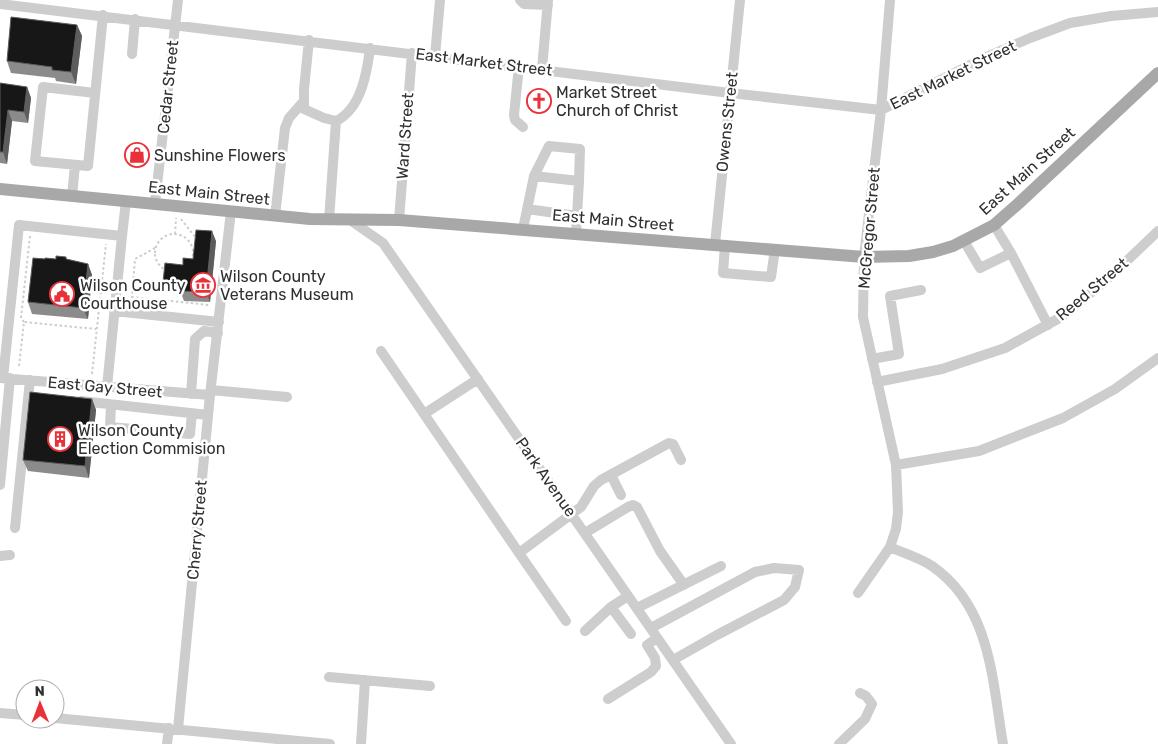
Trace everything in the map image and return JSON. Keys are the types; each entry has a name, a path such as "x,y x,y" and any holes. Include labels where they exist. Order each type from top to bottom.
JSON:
{"main road":[{"name":"East Main Street","path":"0,189 328,220 399,220 864,257 910,256 953,246 994,225 1158,73"}],"street":[{"name":"Cedar Street","path":"155,203 178,0"},
{"path":"435,56 440,0"},
{"path":"520,0 524,4 548,3 542,69"},
{"name":"Owens Street","path":"740,0 730,93 720,245 723,273 771,277 775,249"},
{"name":"McGregor Street","path":"858,593 890,547 896,529 898,512 896,465 863,317 864,257 881,110 890,0"},
{"name":"East Market Street","path":"0,4 881,110 984,58 1070,23 1111,16 1158,12"},
{"path":"95,92 43,88 35,161 88,166 103,16"},
{"path":"132,54 135,19"},
{"path":"309,40 303,102 304,109 336,121 342,118 357,99 363,86 370,48"},
{"name":"Ward Street","path":"399,220 412,53"},
{"path":"518,66 514,115 515,120 523,127"},
{"path":"275,216 285,128 289,118 303,102"},
{"path":"328,220 336,121"},
{"path":"523,229 534,176 549,146 580,150 576,233"},
{"path":"72,196 75,165"},
{"path":"534,176 579,181"},
{"path":"107,387 126,201"},
{"path":"527,209 577,216"},
{"name":"Cherry Street","path":"167,744 173,728 231,211"},
{"name":"Park Avenue","path":"350,220 383,243 732,744"},
{"path":"0,485 4,378 20,225 122,236"},
{"path":"994,225 1011,253 1048,325"},
{"name":"Reed Street","path":"877,382 942,369 1005,348 1048,325 1063,316 1111,276 1158,231"},
{"path":"964,241 980,268 1011,253"},
{"path":"872,360 899,354 890,296 921,290"},
{"path":"114,311 219,322"},
{"path":"191,394 195,339 204,332 218,333"},
{"path":"381,351 566,621"},
{"path":"896,465 979,451 1063,418 1115,389 1158,358"},
{"name":"East Gay Street","path":"4,378 191,394 210,392 287,397"},
{"path":"15,528 33,396 30,380"},
{"path":"424,414 478,380"},
{"path":"74,401 208,415"},
{"path":"111,405 110,427 190,434 192,413"},
{"path":"519,553 572,515 581,507 594,486 610,475 669,443 673,444 681,460"},
{"path":"610,475 622,495"},
{"path":"585,533 628,506 633,505 637,507 648,524 660,552 684,584"},
{"path":"890,547 931,565 953,584 969,605 983,634 1004,744"},
{"path":"637,608 721,566"},
{"path":"651,628 755,572 774,568 799,570 795,586 784,600 673,660"},
{"path":"585,631 611,607 628,596"},
{"path":"611,607 631,634"},
{"path":"608,699 651,672 656,666 655,658 647,645 657,638"},
{"path":"330,677 430,686"},
{"path":"361,744 365,680"},
{"path":"839,744 865,719 872,704 866,696 860,693"},
{"path":"0,713 15,714"},
{"path":"65,719 330,744"}],"path":[{"path":"175,234 176,218"},
{"path":"181,219 196,238"},
{"path":"175,234 182,235 191,243 193,255 192,260 183,270 170,272 159,265 156,259 156,248 159,240 164,236 175,234"},
{"path":"19,366 24,322 21,318 30,235"},
{"path":"191,243 200,235"},
{"path":"92,374 106,242"},
{"path":"156,248 135,260 132,297 214,305"},
{"path":"24,322 97,329"}],"building":[{"path":"11,17 77,25 71,72 52,70 52,67 7,61"},
{"path":"0,83 27,87 24,112 8,110 3,152 0,152"},
{"path":"196,230 212,231 206,292 180,291 181,283 163,282 165,263 183,265 183,258 193,259"},
{"name":"Wilson County Courthouse","path":"56,256 88,264 83,308 28,302 33,258 56,259"},
{"name":"Wilson County Election Commision","path":"30,392 92,399 85,466 23,460"}],"place":[{"name":"Market Street Church of Christ","path":"539,101"},
{"name":"Sunshine Flowers","path":"137,155"},
{"name":"Wilson County Veterans Museum","path":"203,285"},
{"name":"Wilson County Courthouse","path":"62,294"},
{"name":"Wilson County Election Commision","path":"60,439"}]}
